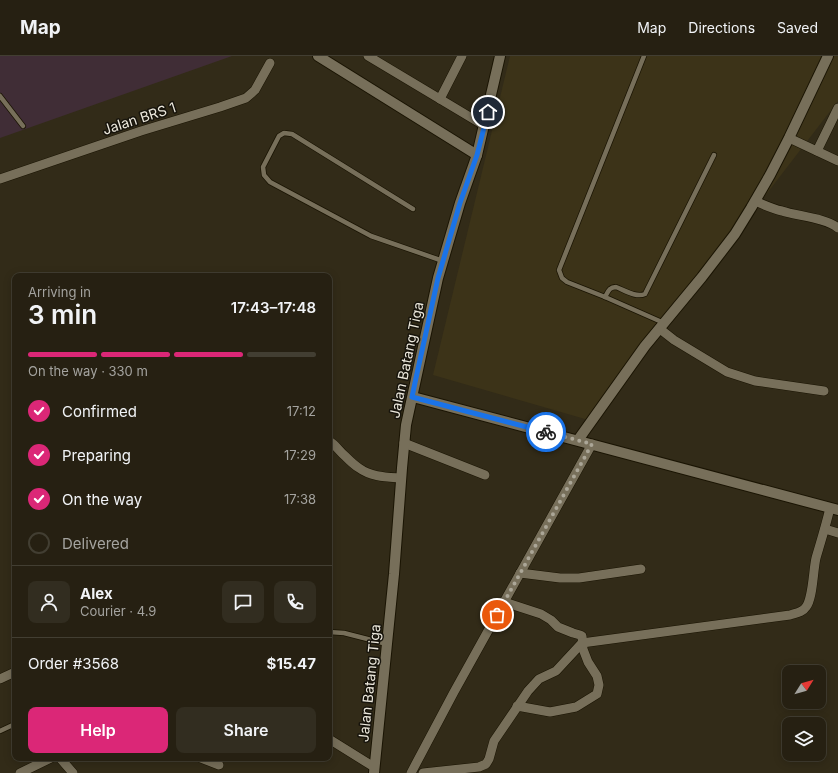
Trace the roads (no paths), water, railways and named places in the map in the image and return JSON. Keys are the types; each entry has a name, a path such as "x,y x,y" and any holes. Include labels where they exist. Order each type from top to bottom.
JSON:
{"street":[{"path":"318,56 477,155"},
{"path":"368,56 379,59 484,126"},
{"path":"440,99 462,56"},
{"name":"Jalan Batang Tiga","path":"374,770 387,644 406,426 438,278 460,203 477,155 500,56"},
{"path":"578,440 645,346 711,266 735,234 756,201 770,175 828,56"},
{"name":"Jalan BRS 1","path":"0,179 141,131 246,98 255,90 270,63"},
{"path":"817,151 838,108"},
{"path":"789,138 838,161"},
{"path":"756,201 782,212 825,222 838,228"},
{"path":"662,326 674,340 727,372 755,381 824,391"},
{"path":"412,397 834,509 825,528 816,560 809,602 805,609 790,615 582,642 556,671 539,679 528,691 494,741 486,764 479,767 424,773"},
{"path":"332,443 358,468 379,476 401,478"},
{"path":"404,443 485,475"},
{"path":"411,773 454,692 592,444"},
{"path":"825,528 838,533"},
{"path":"520,573 560,578 573,578 641,569"},
{"path":"504,602 541,614 551,620 558,627 580,634 582,636 583,649 588,662 597,676 599,685 597,694 576,707 550,712 517,706"},
{"path":"0,679 12,673"},
{"path":"332,741 374,770"},
{"path":"24,772 45,761"},
{"path":"63,761 73,773"},
{"path":"209,761 219,765"}],"lane":[{"path":"642,57 559,270 562,278 567,282 605,297 662,326"},
{"path":"0,96 23,126"},
{"path":"413,209 292,134 284,133 279,136 263,167 264,175 270,182 371,236 443,261"},
{"path":"605,297 612,287 616,287 637,296 645,294 714,155"},
{"path":"332,632 344,633 387,644"},
{"path":"0,731 12,725"}]}
